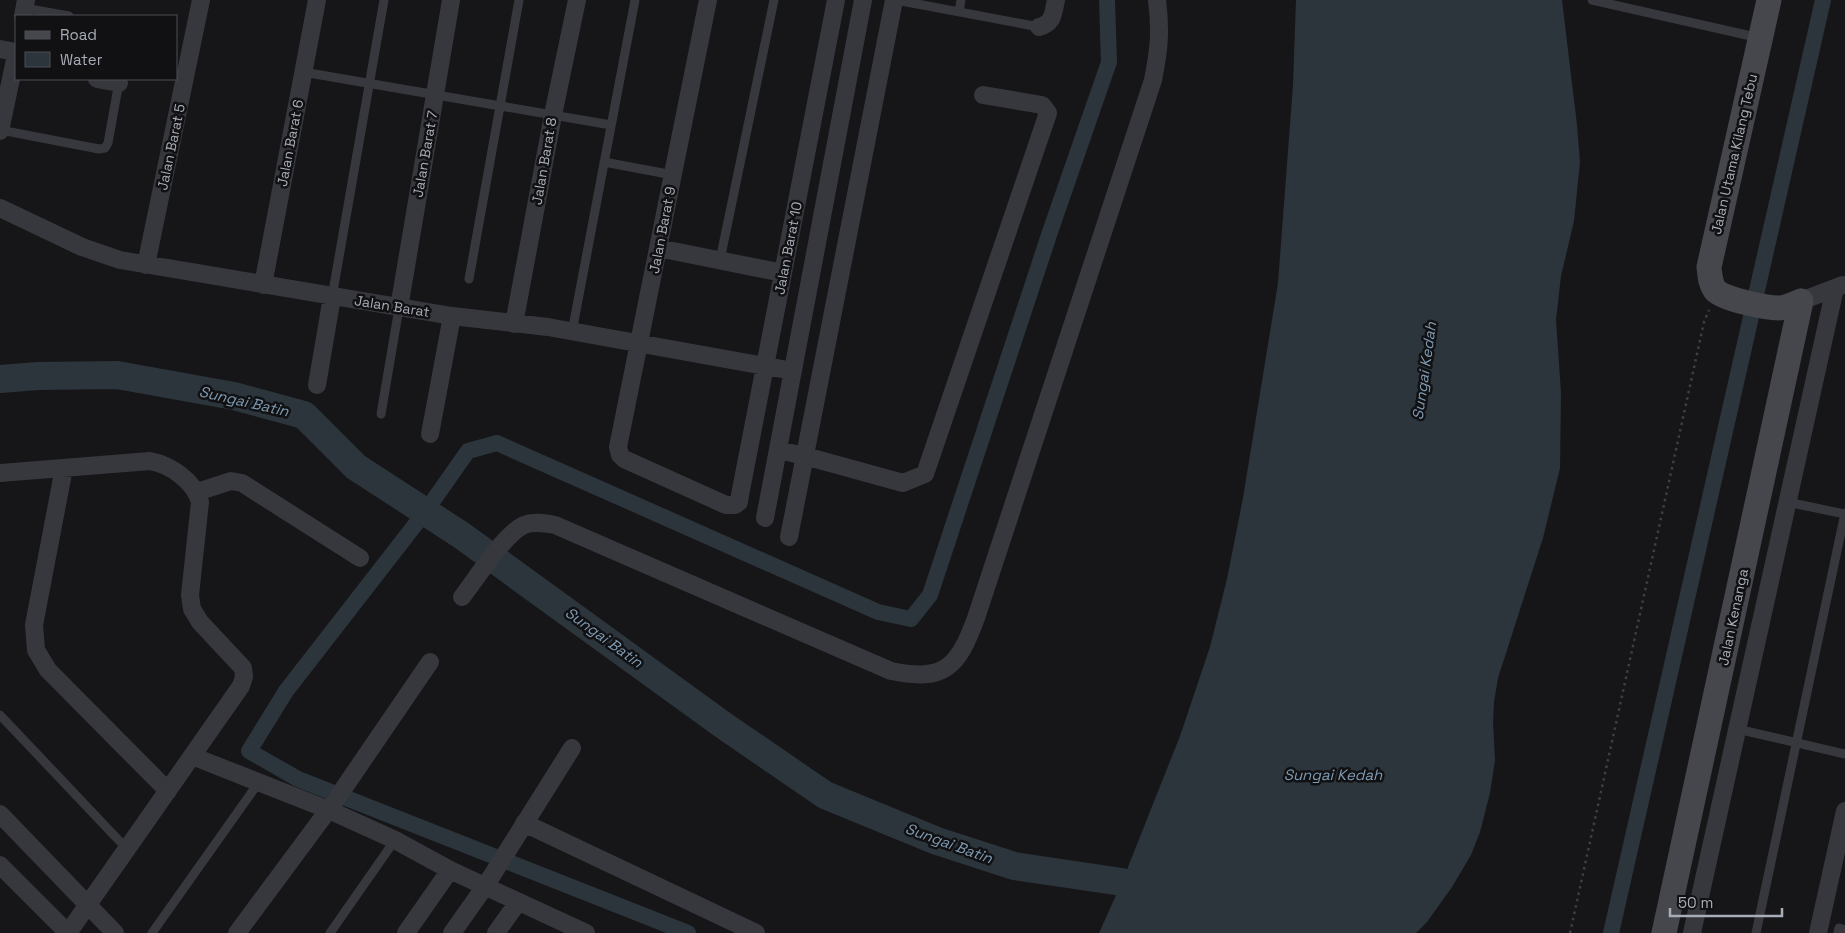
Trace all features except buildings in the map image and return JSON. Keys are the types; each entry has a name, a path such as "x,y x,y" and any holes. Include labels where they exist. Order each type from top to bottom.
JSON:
{"street":[{"name":"Jalan Barat 5","path":"146,266 201,0"},
{"name":"Jalan Barat 6","path":"263,285 317,0"},
{"name":"Jalan Barat 7","path":"399,308 451,0"},
{"name":"Jalan Barat 8","path":"514,324 553,115 577,0"},
{"name":"Jalan Barat 9","path":"708,0 618,447 624,459 726,505 735,505 739,502 740,495"},
{"name":"Jalan Barat 10","path":"740,495 836,0"},
{"path":"765,518 863,0"},
{"path":"789,537 895,0"},
{"path":"1039,27 1047,24 1052,18 1056,0"},
{"path":"462,597 498,548 512,534 523,526 533,523 556,525 890,671 921,676 938,672 953,664 969,638 976,618 1153,80 1161,26 1157,0"},
{"name":"Jalan Utama Kilang Tebu","path":"1723,295 1712,283 1710,259 1769,0"},
{"path":"0,50 15,58"},
{"path":"0,130 15,62"},
{"path":"778,450 903,483 925,474 1048,113 1042,105 983,95"},
{"name":"Jalan Barat","path":"0,208 82,248 146,266 399,308 572,332 793,371"},
{"path":"658,248 783,273"},
{"path":"1723,295 1778,308 1786,307 1840,286"},
{"path":"1692,933 1787,502 1840,286"},
{"path":"317,385 332,297"},
{"name":"Jalan Kenanga","path":"1664,933 1801,301"},
{"path":"430,434 452,316"},
{"path":"0,473 150,461 161,463 180,475 197,492 200,502 190,594 192,609 200,622 243,668 244,677 241,686 68,933 0,865"},
{"path":"64,468 34,625 36,650 48,670 168,790"},
{"path":"197,492 231,481 242,483 360,558"},
{"path":"237,933 332,806 430,662"},
{"path":"452,933 489,880 572,748"},
{"path":"192,756 259,782 332,806 450,870 489,880 518,902 582,932"},
{"path":"1818,933 1840,862 1845,811"},
{"path":"0,814 115,933"},
{"path":"524,823 756,933"},
{"path":"406,933 450,870"},
{"path":"496,933 518,902"}],"lane":[{"path":"332,297 384,0"},
{"path":"468,279 519,0"},
{"path":"572,332 635,0"},
{"path":"720,260 774,0"},
{"path":"895,0 1039,27"},
{"path":"959,12 961,0"},
{"path":"1592,0 1760,38"},
{"path":"24,8 62,15"},
{"path":"303,72 611,125"},
{"path":"0,130 99,149 104,148 108,143 120,81"},
{"path":"604,162 673,176"},
{"path":"381,414 399,308"},
{"path":"1756,933 1845,514 1787,502"},
{"path":"0,715 127,849"},
{"path":"1737,729 1845,754"},
{"path":"152,933 259,782"},
{"path":"330,933 395,840"},
{"path":"1838,933 1839,928 1845,930"}],"path":[{"path":"1570,933 1704,322 1723,295"}],"water":[{"name":"Sungai Kedah","path":"1296,0 1562,0 1580,162 1574,221 1561,276 1556,320 1561,393 1560,468 1543,538 1498,678 1493,722 1495,760 1490,793 1480,832 1471,855 1452,887 1427,922 1416,933 1099,933 1122,882 1180,736 1210,647 1227,579 1243,498 1278,283 1293,85"}],"waterway":[{"path":"688,933 298,779 249,751 286,691 425,512 468,451 497,443 878,612 911,619 930,595 1051,229 1109,62 1107,0"},
{"path":"1611,933 1823,0"},
{"name":"Sungai Batin","path":"0,379 38,376 117,375 234,396 304,415 356,467 461,535 723,725 825,795 937,841 1014,866 1122,882 1206,933"}]}
